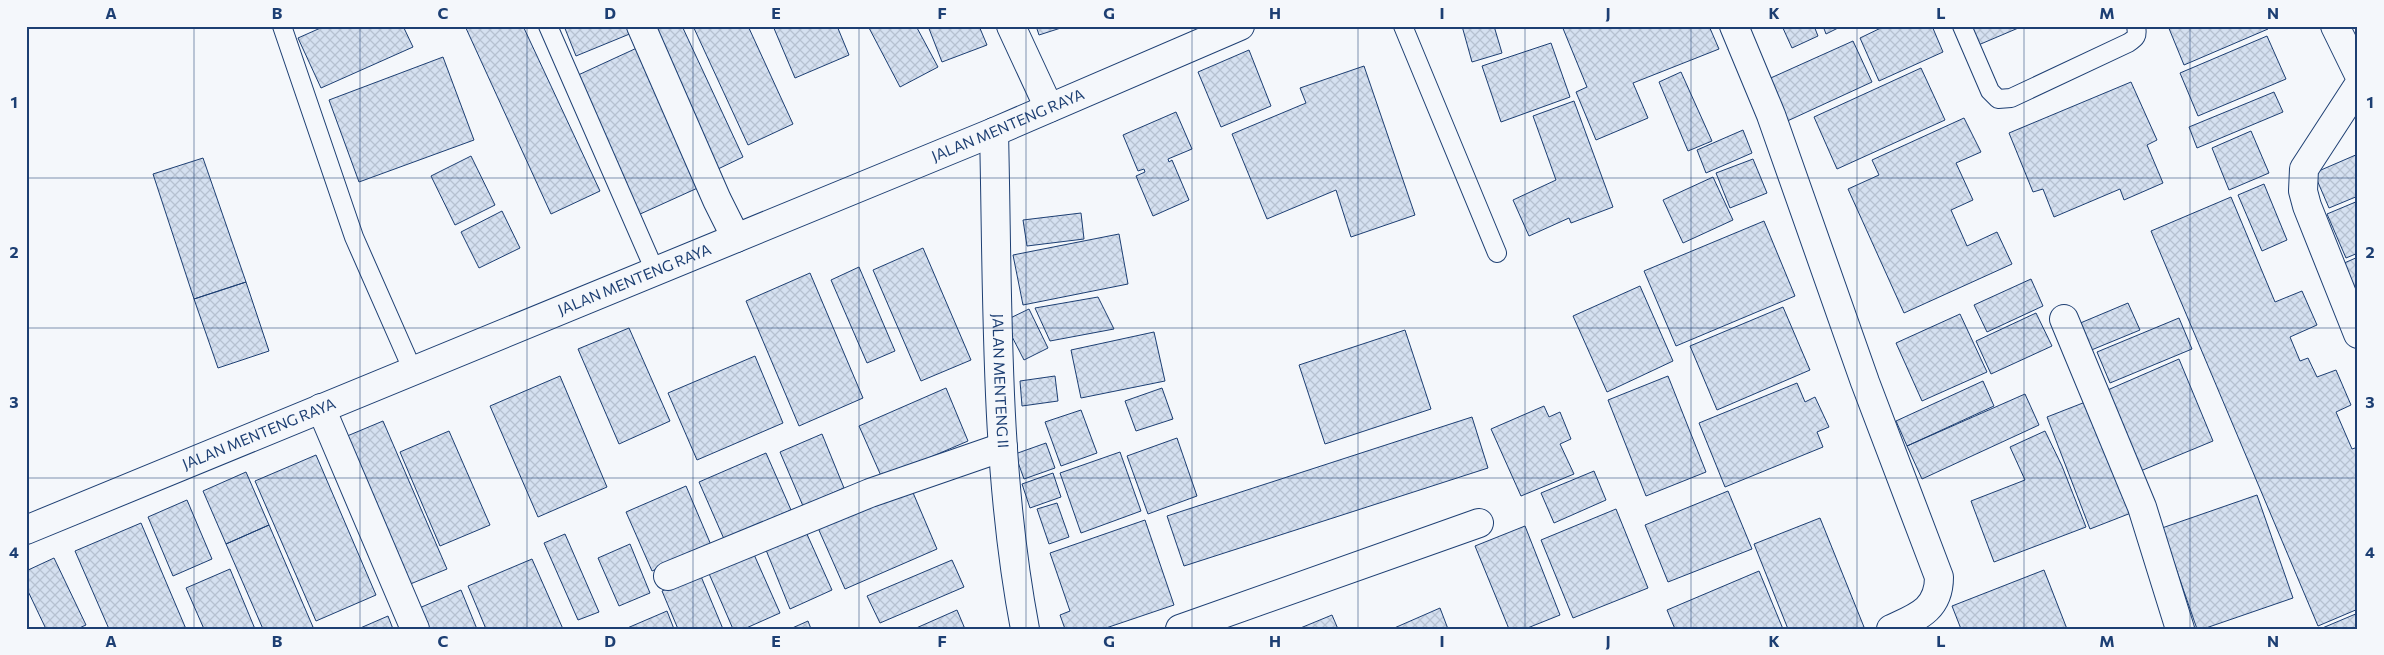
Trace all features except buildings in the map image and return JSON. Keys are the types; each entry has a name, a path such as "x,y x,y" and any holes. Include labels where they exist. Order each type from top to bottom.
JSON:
{"street":[{"path":"641,26 717,200 736,238"},
{"path":"1010,26 1049,108"},
{"path":"1734,26 1771,116 1865,382 1939,577 1937,594 1926,611 1891,629"},
{"path":"2335,26 2358,73"},
{"name":"JALAN MENTENG RAYA","path":"26,530 994,132 1237,27"},
{"path":"2358,86 2304,169 2302,177 2307,206 2358,334"},
{"name":"JALAN MENTENG II","path":"994,132 1003,447 1017,588 1025,629"},
{"path":"2064,319 2142,507 2180,629"},
{"path":"321,408 415,629"},
{"path":"668,576 870,493 1003,447"},
{"path":"1180,629 1479,523"}],"lane":[{"path":"282,26 354,237 413,371"},
{"path":"548,26 655,271"},
{"path":"1403,26 1497,253"},
{"path":"1962,26 1990,91 1998,99 2004,99 2128,43 2136,38 2138,33 2136,26"}]}
